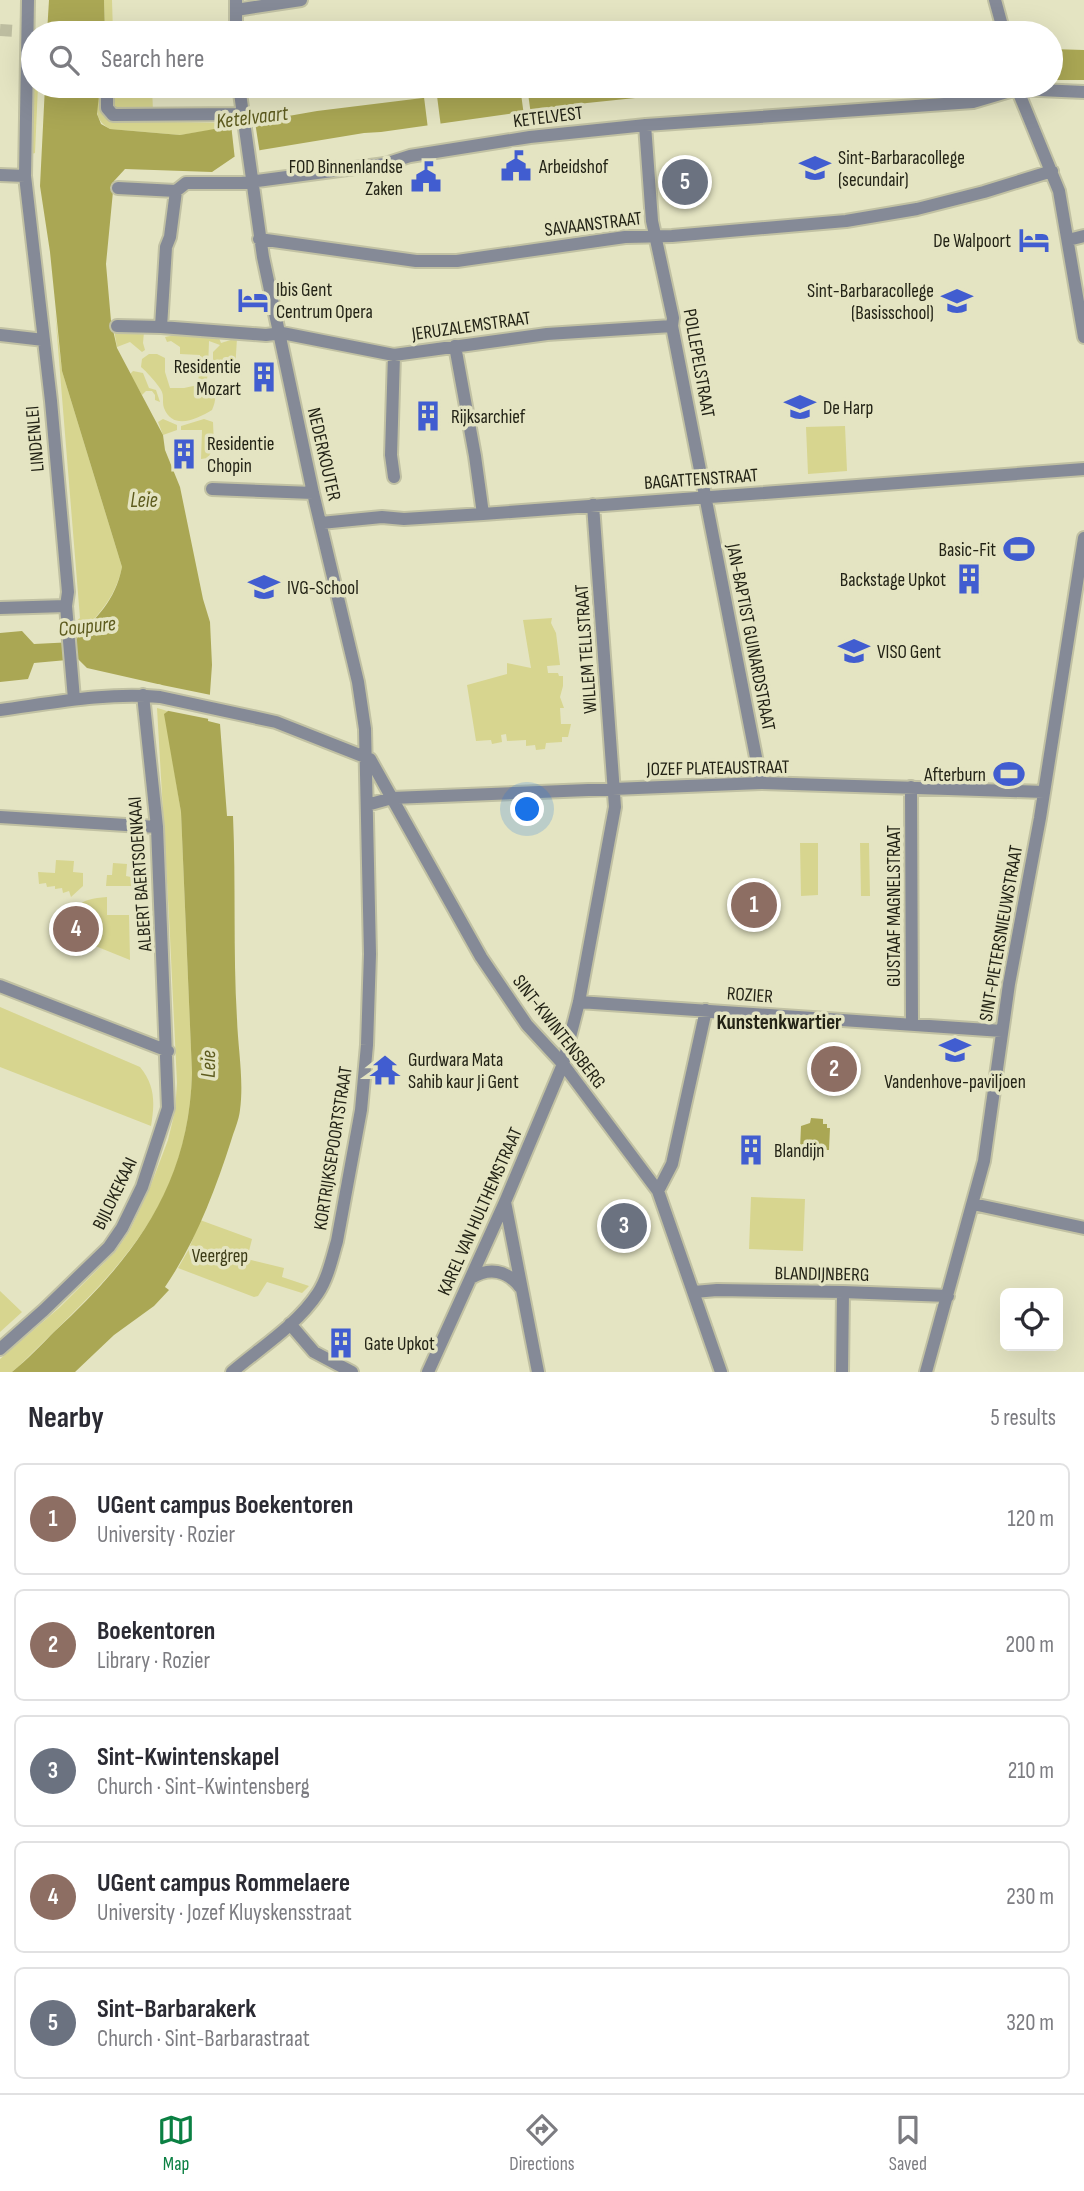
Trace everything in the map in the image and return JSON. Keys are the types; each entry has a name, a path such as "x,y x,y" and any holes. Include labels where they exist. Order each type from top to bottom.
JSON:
{"street":[{"name":"LINDENLEI","path":"24,21 28,0"},
{"path":"236,5 301,0"},
{"path":"995,0 1001,21"},
{"name":"KETELVEST","path":"1063,91 1084,92"},
{"name":"LINDENLEI","path":"23,98 25,176 68,592 68,642 74,699"},
{"path":"107,98 107,108 113,115 243,119"},
{"name":"NEDERKOUTER","path":"240,98 260,239 278,334 359,690 368,758"},
{"name":"KETELVEST","path":"118,188 176,191 186,183 252,182 385,164 410,156 530,137 645,125 973,102 986,98"},
{"path":"1021,98 1059,191 1084,337"},
{"name":"POLLEPELSTRAAT","path":"645,125 652,221 673,317 672,326 705,497"},
{"name":"SAVAANSTRAAT","path":"260,239 433,262 457,261 625,237 672,236 873,217 971,195 1052,171"},
{"path":"0,175 25,176"},
{"path":"161,327 166,247 170,237 176,191"},
{"path":"1068,240 1084,236"},
{"name":"JERUZALEMSTRAAT","path":"117,326 278,334 394,355 547,334 672,326"},
{"path":"0,335 44,340"},
{"path":"455,346 483,514"},
{"path":"394,355 391,455 394,477"},
{"name":"BAGATTENSTRAAT","path":"321,523 382,517 404,519 483,514 1084,470"},
{"path":"212,489 313,493"},
{"name":"JAN-BAPTIST GUINARDSTRAAT","path":"705,497 761,783"},
{"name":"WILLEM TELLSTRAAT","path":"579,1002 615,807 593,505"},
{"name":"SINT-PIETERSNIEUWSTRAAT","path":"926,1372 985,1161 1002,1031 1044,792 1084,538"},
{"path":"0,608 66,606"},
{"path":"0,710 74,699 143,695 160,697 276,722 368,758"},
{"name":"ALBERT BAERTSOENKAAI","path":"143,695 157,827 168,1051"},
{"name":"SINT-KWINTENSBERG","path":"368,758 481,957 523,1018 563,1064 658,1191 721,1372"},
{"name":"KORTRIJKSEPOORTSTRAAT","path":"232,1372 290,1324 317,1294 337,1241 361,1110 370,954 368,758"},
{"name":"JOZEF PLATEAUSTRAAT","path":"392,798 761,783 1044,792"},
{"name":"GUSTAAF MAGNELSTRAAT","path":"911,787 912,1025"},
{"path":"368,805 392,798"},
{"path":"0,817 157,827"},
{"path":"0,986 168,1051"},
{"name":"ROZIER","path":"579,1002 1002,1031"},
{"name":"KAREL VAN HULTHEMSTRAAT","path":"428,1372 505,1202 563,1064 579,1002"},
{"path":"658,1191 675,1154 706,1010"},
{"name":"BIJLOKEKAAI","path":"0,1349 109,1247 122,1228 146,1177 169,1108 168,1051"},
{"path":"505,1202 538,1372"},
{"path":"973,1204 1084,1228"},
{"path":"471,1278 482,1272 495,1271 513,1278 521,1288"},
{"name":"BLANDIJNBERG","path":"694,1292 717,1290 948,1296"},
{"path":"842,1372 843,1292"},
{"path":"290,1324 314,1352 352,1372"}],"green space":[{"path":"104,0 112,0 113,21 105,21"},
{"path":"34,98 37,98 35,153 32,154"},
{"path":"98,98 152,98 153,112 116,112 116,121 231,123 231,127 180,135 110,129 100,121"},
{"path":"55,311 62,371 122,567 110,598 76,640 74,623 80,618"},
{"path":"114,330 144,332 145,350 142,352 130,342 117,347"},
{"path":"180,334 219,338 221,343 237,338 235,371 213,371 213,352 220,345 209,341 208,369 200,369 200,355 180,354 180,347 171,341 167,342 165,337"},
{"path":"149,354 165,358 165,372 170,388 198,385 199,371 208,371 207,379 215,394 212,410 186,421 173,419 168,415 163,406 161,389 141,367 142,359"},
{"path":"133,371 143,373 149,388 156,390 160,402 155,400 152,391 146,391 142,395 130,374"},
{"path":"163,419 177,425 177,430 163,435 158,422"},
{"path":"204,419 213,422 214,446 208,458 201,459 202,430 181,430 181,426"},
{"path":"845,426 847,471 808,474 806,427"},
{"path":"552,618 560,665 547,666 548,673 563,676 560,697 564,708 560,708 561,724 571,724 568,737 562,737 562,742 546,743 545,749 536,750 535,745 526,746 526,740 507,741 506,734 501,735 502,742 492,744 491,740 476,741 467,685 507,674 507,663 531,668 523,620"},
{"path":"157,708 168,711 165,714 181,812 192,1073 187,1122 176,1165 160,1203 139,1237 114,1270 20,1365 12,1372 0,1372 0,1359 59,1308 115,1252 129,1232 149,1190 168,1140 175,1111 177,1083"},
{"path":"800,843 818,843 818,895 801,896"},
{"path":"860,843 869,843 870,896 861,896"},
{"path":"56,860 74,861 73,872 83,873 83,886 71,897 69,891 63,893 62,888 47,887 46,883 39,884 38,872 55,873"},
{"path":"113,863 127,864 126,876 131,877 131,886 106,886 107,875 112,875"},
{"path":"107,897 107,915 129,915 130,960 63,933 73,910 83,902"},
{"path":"0,1007 140,1067 149,1081 153,1095 151,1126 0,1067"},
{"path":"751,1197 805,1199 803,1251 749,1249"},
{"name":"Veergrep","path":"200,1220 252,1239 247,1259 284,1268 282,1277 309,1286 302,1293 267,1282 258,1296 254,1297 178,1268"},
{"path":"0,1291 22,1312 0,1332"}],"water":[{"path":"49,0 104,0 105,21 48,21"},
{"path":"1063,49 1084,50 1084,80 1063,80"},
{"name":"Leie","path":"44,98 99,98 97,114 101,124 110,129 180,135 317,111 423,98 635,98 364,133 261,150 234,157 212,172 125,169 114,181 106,264 111,321 117,348 163,435 165,450 180,487 210,622 212,665 208,721 220,724 227,816 233,816 241,1099 238,1122 218,1179 195,1235 165,1287 169,1290 154,1306 114,1335 75,1372 12,1372 109,1276 152,1217 168,1185 180,1151 188,1114 192,1073 181,812 164,714 168,711 162,685 87,668 78,659 34,663 28,679 0,682 0,633 22,631 34,644 74,642 110,599 122,567 62,371 50,252 40,186"},
{"path":"811,1118 823,1119 823,1124 830,1128 829,1150 821,1154 821,1159 809,1159 809,1154 800,1149 801,1126 810,1123"}],"pier":[{"path":"424,98 437,98 441,127 428,129"},
{"path":"522,98 529,98 531,115 524,116"},
{"path":"255,122 260,154 235,160 231,124"},
{"path":"157,684 211,695 209,719 164,710"}],"tunnel":[{"path":"0,30 16,31"}],"place":[{"name":"Arbeidshof","path":"516,166"},
{"name":"Sint-Barbaracollege (secundair)","path":"815,168"},
{"name":"FOD Binnenlandse Zaken","path":"426,177"},
{"name":"Sint-Barbarakerk","path":"685,182"},
{"name":"De Walpoort","path":"1034,240"},
{"name":"Ibis Gent Centrum Opera","path":"253,300"},
{"name":"Sint-Barbaracollege (Basisschool)","path":"957,301"},
{"name":"Residentie Mozart","path":"264,377"},
{"name":"De Harp","path":"800,407"},
{"name":"Rijksarchief","path":"428,416"},
{"name":"Residentie Chopin","path":"184,454"},
{"name":"Basic-Fit","path":"1019,549"},
{"name":"Backstage Upkot","path":"969,579"},
{"name":"IVG-School","path":"264,587"},
{"name":"VISO Gent","path":"854,651"},
{"name":"Afterburn","path":"1009,774"},
{"name":"UGent campus Boekentoren","path":"754,905"},
{"name":"UGent campus Rommelaere","path":"76,929"},
{"name":"Vandenhove-paviljoen","path":"955,1050"},
{"name":"Boekentoren","path":"834,1069"},
{"name":"Gurdwara Mata Sahib kaur Ji Gent","path":"385,1070"},
{"name":"Blandijn","path":"751,1150"},
{"name":"Sint-Kwintenskapel","path":"624,1226"},
{"name":"Gate Upkot","path":"341,1343"}],"district":[{"name":"Kunstenkwartier","path":"779,1022"}],"water label":[{"name":"Ketelvaart","path":"252,117"},
{"name":"Coupure","path":"87,626"}]}
